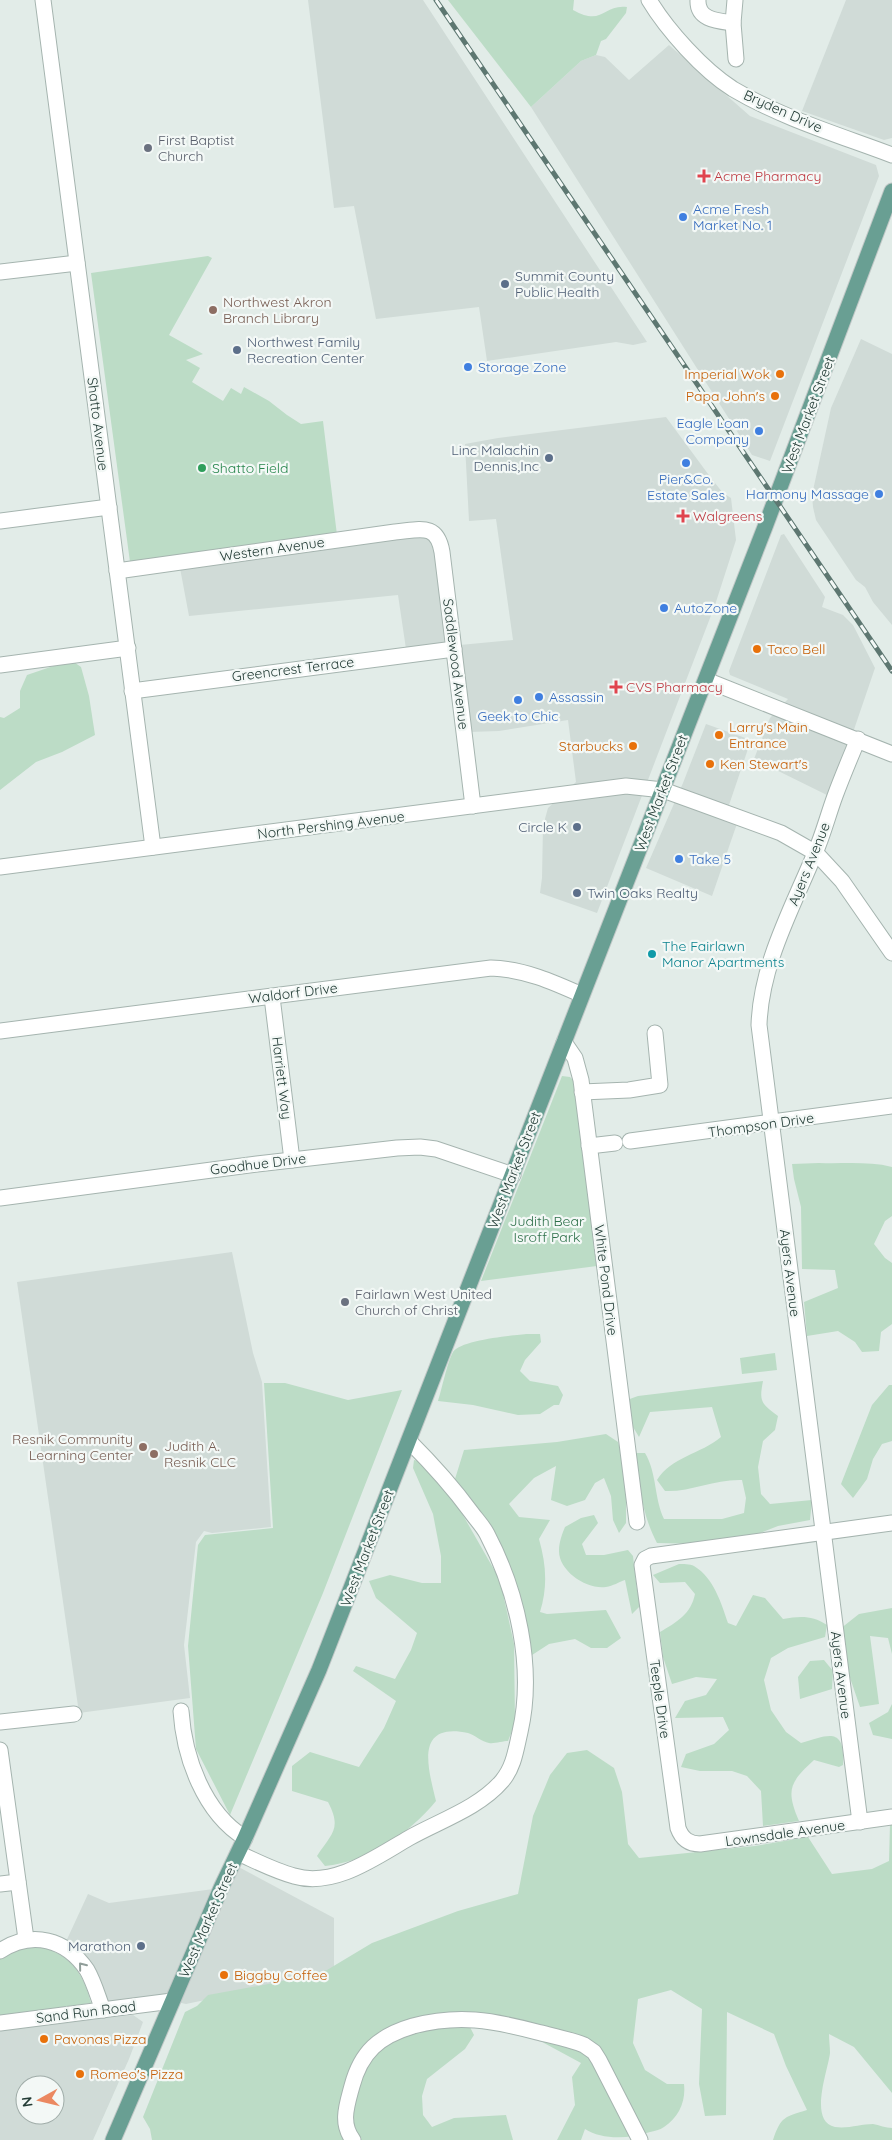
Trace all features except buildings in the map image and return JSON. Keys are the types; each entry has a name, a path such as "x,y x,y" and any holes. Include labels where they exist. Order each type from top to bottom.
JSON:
{"main road":[{"name":"West Market Street","path":"113,2140 221,1888 319,1670 706,680 892,191"}],"street":[{"name":"Shatto Avenue","path":"43,0 153,847"},
{"name":"Bryden Drive","path":"649,0 675,35 731,88 760,104 892,156"},
{"path":"698,0 698,6 705,16 712,21 733,23"},
{"path":"735,0 733,23 736,59"},
{"path":"0,272 77,263"},
{"path":"0,521 109,507"},
{"name":"Western Avenue","path":"117,571 346,538 427,530"},
{"name":"Saddlewood Avenue","path":"427,530 435,533 441,546 473,806"},
{"path":"0,665 128,648"},
{"name":"Greencrest Terrace","path":"132,691 454,649"},
{"path":"706,680 892,754"},
{"name":"Ayers Avenue","path":"858,739 835,795 816,852 800,886 768,969 759,1010 760,1041 860,1822"},
{"name":"North Pershing Avenue","path":"0,867 626,786 663,790 782,833 816,852 842,880 892,953"},
{"name":"Waldorf Drive","path":"0,1031 491,968 508,968 582,995"},
{"name":"Harriett Way","path":"272,997 292,1160"},
{"path":"582,1092 629,1090 660,1085 655,1033"},
{"name":"White Pond Drive","path":"564,1042 575,1058 582,1092 637,1522"},
{"name":"Thompson Drive","path":"630,1141 771,1124 892,1106"},
{"path":"589,1146 615,1143"},
{"name":"Goodhue Drive","path":"0,1198 396,1148 420,1147 449,1152 513,1175"},
{"path":"238,1852 294,1876 318,1879 333,1876 371,1859 483,1798 503,1780 512,1764 521,1729 525,1683 518,1620 508,1582 486,1532 455,1489 409,1441"},
{"path":"822,1532 892,1523"},
{"name":"Teeple Drive","path":"681,1836 666,1743 643,1562 647,1557 651,1556 822,1532"},
{"path":"181,1711 190,1758 206,1795 224,1824 245,1838"},
{"path":"0,1722 74,1714"},
{"path":"0,1750 26,1939"},
{"name":"Lownsdale Avenue","path":"681,1836 692,1844 700,1844 892,1817"},
{"path":"0,1884 18,1882"},
{"path":"0,1951 26,1939 44,1940 73,1954 90,1976 103,2010"},
{"name":"Sand Run Road","path":"0,2023 172,2001"},
{"path":"353,2140 346,2132 346,2108 355,2076 372,2048 380,2040 392,2033 433,2021 454,2018 507,2024 584,2045 594,2052 599,2060 640,2140"}],"shaded area":[{"path":"308,0 423,0 647,342 633,345 616,342 487,361 479,307 376,319 354,206 334,208"},
{"path":"846,0 892,0 892,138 884,140 802,111"},
{"path":"669,45 750,116 876,165 879,176 770,461 752,455 531,107 581,61 596,55 605,57 629,80"},
{"path":"861,339 892,354 892,625 873,602 865,587 856,580 816,520 813,507 812,495 831,408"},
{"path":"666,417 723,493 731,498 736,540 715,605 597,913 540,893 543,826 548,808 576,782 568,720 499,731 469,732 460,645 513,640 496,519 469,521 465,444 498,438"},
{"path":"784,534 825,597 822,607 843,615 853,625 875,668 831,797 754,759 770,718 788,699 730,675 729,671 781,535"},
{"path":"425,536 429,538 434,547 445,640 443,643 406,649 398,595 189,616 180,568 384,539"},
{"path":"706,724 751,740 728,808 741,812 712,896 646,868"},
{"name":"Judith A. Resnik CLC","path":"232,1252 253,1353 262,1382 271,1527 212,1533 204,1531 196,1542 184,1645 190,1698 79,1713 17,1282"},
{"path":"233,1864 334,1918 334,1973 186,2004 172,2001 103,2010 90,1976 63,1948 88,1894 109,1903 221,1888"},
{"path":"133,2015 143,2022 129,2059 93,2140 0,2140 0,2030"}],"green space":[{"path":"448,0 574,0 573,10 583,15 591,16 597,16 619,7 627,7 626,13 606,39 601,41 596,55 581,61 531,107"},
{"path":"208,256 212,258 169,335 203,354 186,360 200,368 192,382 223,401 231,388 241,394 244,387 269,401 301,424 323,421 337,535 130,562 91,273"},
{"path":"71,660 81,667 89,696 95,735 62,752 36,762 0,790 0,717 4,718 20,708 20,691 27,675"},
{"name":"Judith Bear Isroff Park","path":"562,1076 570,1077 574,1081 597,1266 481,1281"},
{"path":"865,1163 892,1167 892,1216 885,1221 874,1244 885,1258 892,1263 892,1324 881,1332 879,1351 862,1352 855,1342 838,1331 807,1336 804,1302 838,1288 835,1270 802,1269 801,1207 792,1164"},
{"path":"540,1334 541,1342 525,1360 520,1371 530,1381 558,1386 563,1395 559,1405 554,1405 540,1414 518,1415 473,1405 438,1401 451,1357 458,1348 476,1341"},
{"path":"775,1353 777,1370 742,1374 740,1358"},
{"path":"763,1381 761,1394 763,1401 778,1416 775,1430 763,1441 758,1467 761,1494 770,1504 812,1500 810,1520 778,1526 755,1535 701,1544 657,1543 645,1510 635,1453 645,1453 649,1461 664,1519 722,1519 744,1513 746,1498 742,1480 722,1481 684,1490 665,1491 657,1480 670,1466 705,1448 721,1437 712,1407 650,1412 639,1437 630,1422 627,1400 638,1396"},
{"path":"264,1383 285,1383 348,1400 402,1390 323,1593 230,1815 196,1749 188,1646 198,1545 205,1535 273,1528"},
{"path":"889,1385 892,1385 892,1441 882,1444 873,1459 867,1479 853,1498 841,1484 872,1405"},
{"path":"606,1434 618,1442 626,1470 626,1523 619,1533 613,1520 611,1496 604,1478 595,1483 585,1500 567,1506 551,1500 556,1466 534,1478 509,1504 519,1517 550,1520 539,1539 545,1575 543,1602 540,1612 547,1614 606,1610 621,1638 607,1648 591,1648 575,1639 549,1644 529,1657 522,1617 473,1505 455,1479 464,1450 557,1442"},
{"path":"414,1460 423,1462 456,1503 500,1580 514,1644 515,1723 508,1741 489,1743 468,1733 451,1731 439,1734 432,1741 428,1762 436,1801 426,1813 401,1835 372,1852 357,1859 325,1866 317,1856 331,1836 335,1825 332,1811 328,1802 292,1791 292,1766 310,1752 359,1767 384,1728 396,1701 353,1671 356,1666 395,1679 411,1650 417,1633 376,1598 369,1581 390,1575 422,1583 441,1583 441,1556 433,1514 413,1468"},
{"path":"594,1515 598,1523 582,1544 586,1555 604,1555 628,1550 633,1556 637,1590 641,1605 632,1614 625,1580 606,1587 590,1585 575,1578 568,1572 560,1558 559,1550 565,1527 581,1518"},
{"path":"679,1564 694,1566 707,1577 723,1607 728,1623 736,1626 753,1595 765,1598 783,1619 806,1617 816,1619 827,1625 825,1637 788,1648 771,1658 764,1680 771,1710 786,1732 801,1743 820,1737 834,1736 841,1744 843,1765 839,1767 814,1760 795,1781 791,1794 799,1821 763,1826 761,1791 747,1776 732,1771 700,1771 681,1767 686,1754 714,1744 729,1730 723,1717 675,1718 685,1701 706,1695 717,1679 696,1677 672,1684 663,1657 660,1632 687,1612 695,1594 685,1582 660,1583 653,1575"},
{"path":"892,1608 892,1654 888,1638 870,1636 879,1704 860,1707 848,1672 840,1629 859,1614"},
{"path":"824,1660 833,1671 832,1689 800,1699 798,1677 810,1661"},
{"path":"892,1704 892,1739 873,1735 869,1723 888,1712"},
{"path":"587,1750 614,1768 622,1792 628,1844 639,1858 755,1846 808,1837 832,1874 872,1869 889,1861 890,1824 892,1823 892,2093 854,2047 829,2034 830,2053 821,2106 827,2123 835,2127 873,2124 892,2128 892,2140 773,2140 781,2122 789,2116 807,2110 786,2066 774,2034 727,2012 726,2115 705,2116 699,2084 702,2009 671,1990 638,1999 633,2043 645,2070 667,2084 684,2084 683,2102 680,2108 669,2123 657,2130 633,2136 608,2137 585,2129 581,2140 557,2140 575,2105 572,2077 581,2063 544,2043 527,2026 451,2014 366,2045 347,2140 152,2140 150,2129 143,2117 185,2012 197,2006 208,1995 274,1983 327,1970 372,1943 458,1911 518,1894 533,1816 550,1775 567,1753"},
{"path":"31,1944 44,1947 71,1963 83,1980 91,2003 0,2016 0,1958"},
{"path":"468,2023 474,2035 465,2049 427,2079 422,2096 423,2115 432,2127 454,2118 506,2115 513,2140 356,2140 351,2113 359,2080 370,2056 392,2037 418,2028"}],"railway":[{"path":"436,0 892,671"}],"place":[{"name":"First Baptist Church","path":"148,148"},
{"name":"Acme Pharmacy","path":"704,176"},
{"name":"Acme Fresh Market No. 1","path":"683,217"},
{"name":"Summit County Public Health","path":"505,284"},
{"name":"Northwest Akron Branch Library","path":"213,310"},
{"name":"Northwest Family Recreation Center","path":"237,350"},
{"name":"Storage Zone","path":"468,367"},
{"name":"Imperial Wok","path":"780,374"},
{"name":"Papa John's","path":"775,396"},
{"name":"Eagle Loan Company","path":"759,431"},
{"name":"Linc Malachin Dennis,Inc","path":"549,458"},
{"name":"Pier&Co. Estate Sales","path":"686,463"},
{"name":"Shatto Field","path":"202,468"},
{"name":"Harmony Massage","path":"879,494"},
{"name":"Walgreens","path":"683,516"},
{"name":"AutoZone","path":"664,608"},
{"name":"Taco Bell","path":"757,649"},
{"name":"CVS Pharmacy","path":"616,687"},
{"name":"Assassin","path":"539,697"},
{"name":"Geek to Chic","path":"518,700"},
{"name":"Larry's Main Entrance","path":"719,735"},
{"name":"Starbucks","path":"633,746"},
{"name":"Ken Stewart's","path":"710,764"},
{"name":"Circle K","path":"577,827"},
{"name":"Take 5","path":"679,859"},
{"name":"Twin Oaks Realty","path":"577,893"},
{"name":"The Fairlawn Manor Apartments","path":"652,954"},
{"name":"Fairlawn West United Church of Christ","path":"345,1302"},
{"name":"Resnik Community Learning Center","path":"143,1447"},
{"name":"Judith A. Resnik CLC","path":"154,1454"},
{"name":"Marathon","path":"141,1946"},
{"name":"Biggby Coffee","path":"224,1975"},
{"name":"Pavonas Pizza","path":"44,2039"},
{"name":"Romeo's Pizza","path":"80,2074"}]}
